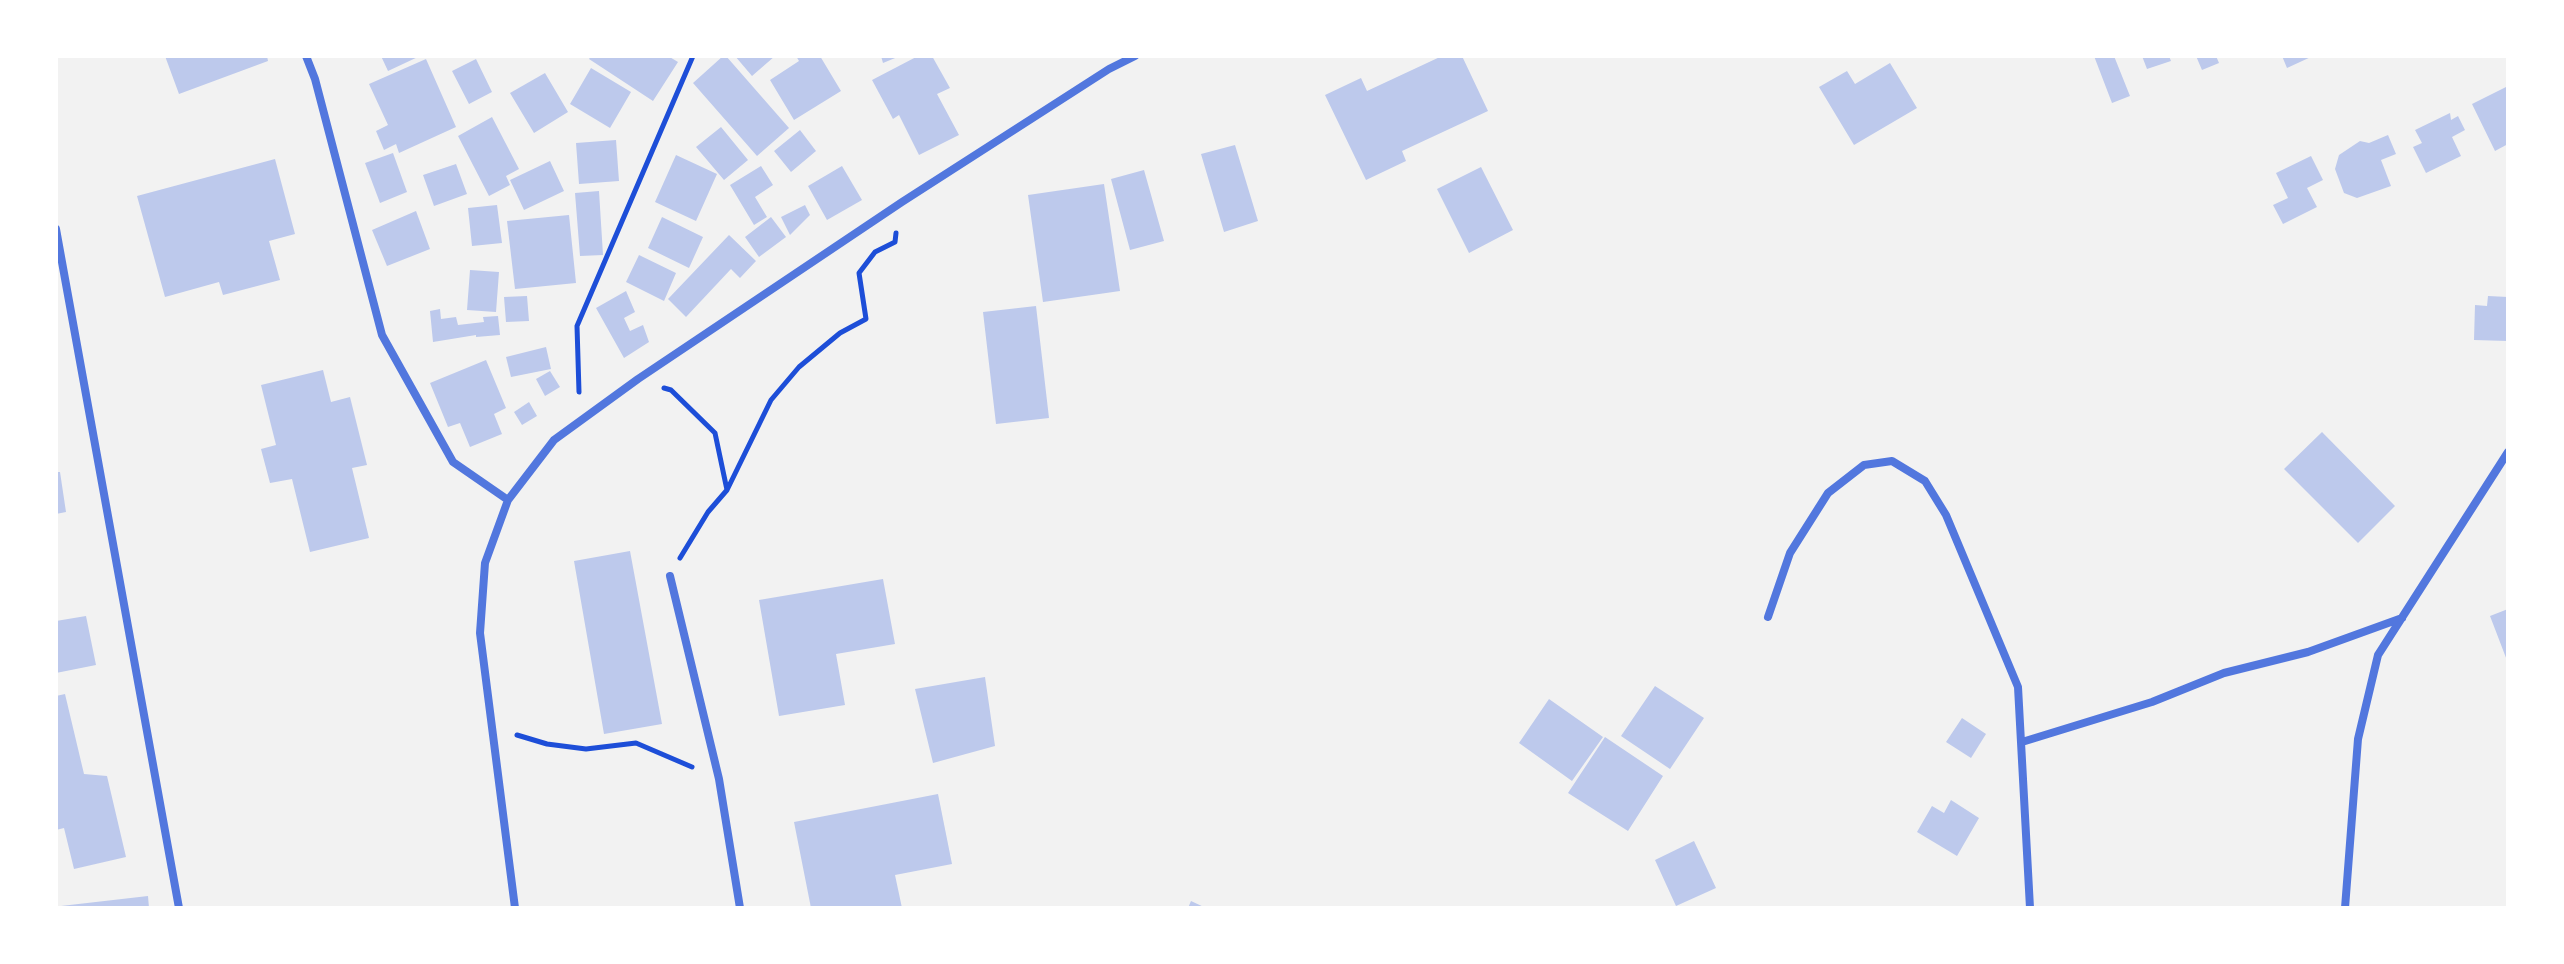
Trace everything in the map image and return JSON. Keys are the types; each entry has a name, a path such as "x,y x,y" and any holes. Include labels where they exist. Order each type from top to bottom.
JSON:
{"street":[{"path":"306,56 315,79 382,335 453,462 508,500"},
{"path":"515,908 480,633 485,563 508,500 554,440 638,379 902,202 1109,69 1135,56"},
{"path":"56,229 179,908"},
{"path":"2345,908 2358,739 2378,655 2508,452"},
{"path":"1768,617 1790,553 1828,493 1864,465 1892,461 1925,481 1946,515 2018,687 2030,908"},
{"path":"670,576 719,779 740,908"},
{"path":"2022,742 2152,702 2224,673 2308,652 2403,617"}],"path":[{"path":"580,421 577,326 693,56"},
{"path":"670,576 708,512 727,490 771,400 799,367 840,333 866,319 859,273 875,252 895,242 902,202"},
{"path":"638,379 671,390 715,433 727,490"},
{"path":"490,726 547,744 586,749 636,743 719,779"}],"building":[{"path":"165,56 267,56 268,61 179,94"},
{"path":"381,56 420,56 388,71"},
{"path":"591,56 668,56 678,62 653,101 589,59"},
{"path":"723,56 789,128 757,156 693,83"},
{"path":"735,56 775,56 752,76"},
{"path":"796,56 820,56 841,91 794,120 770,80 799,61"},
{"path":"881,56 900,56 883,63"},
{"path":"918,56 932,56 950,88 937,94 959,135 919,155 899,115 893,119 872,80"},
{"path":"1442,56 1462,56 1488,111 1402,151 1406,161 1366,180 1325,95 1361,78 1367,91"},
{"path":"2094,56 2114,56 2130,96 2112,103"},
{"path":"2142,56 2169,56 2171,61 2147,69"},
{"path":"2196,56 2216,56 2219,63 2202,70"},
{"path":"2282,56 2313,56 2287,68"},
{"path":"426,59 456,127 399,153 396,144 384,150 376,131 388,125 369,84"},
{"path":"476,59 492,92 469,104 452,71"},
{"path":"1890,63 1917,108 1854,145 1819,87 1847,71 1855,84"},
{"path":"591,68 631,92 610,128 570,104"},
{"path":"545,73 568,112 534,133 510,93"},
{"path":"2508,86 2508,144 2495,151 2472,104"},
{"path":"2450,113 2451,120 2458,116 2465,130 2452,137 2461,156 2426,173 2413,147 2422,143 2415,130"},
{"path":"492,117 519,169 506,176 510,185 489,196 458,136"},
{"path":"721,127 748,160 724,180 696,147"},
{"path":"800,130 816,151 791,172 774,151"},
{"path":"2388,135 2396,154 2381,160 2391,186 2357,198 2344,193 2335,169 2339,155 2360,141 2369,143"},
{"path":"616,140 619,181 579,184 576,143"},
{"path":"1235,145 1258,221 1224,232 1201,154"},
{"path":"393,153 407,192 380,203 365,163"},
{"path":"676,155 717,174 696,221 655,202"},
{"path":"2311,156 2323,180 2307,188 2317,207 2283,224 2273,205 2288,198 2276,173"},
{"path":"275,159 295,234 269,241 280,280 223,295 219,282 165,297 137,196"},
{"path":"550,161 564,191 524,210 510,180"},
{"path":"456,164 467,194 434,206 423,175"},
{"path":"761,166 773,185 755,197 767,217 754,225 730,185"},
{"path":"842,166 862,200 827,220 808,186"},
{"path":"1481,167 1513,230 1469,253 1437,189"},
{"path":"1144,170 1164,241 1130,250 1111,179"},
{"path":"1104,184 1120,291 1043,302 1028,195"},
{"path":"599,191 603,255 580,256 575,193"},
{"path":"497,205 502,243 472,246 468,208"},
{"path":"805,205 810,215 790,235 781,217"},
{"path":"416,211 430,249 387,266 372,230"},
{"path":"569,215 576,283 515,289 507,221"},
{"path":"662,217 703,237 689,268 648,248"},
{"path":"771,217 786,237 759,257 745,237"},
{"path":"729,235 756,261 740,278 731,269 686,317 668,299"},
{"path":"639,255 676,273 664,301 626,282"},
{"path":"470,270 499,272 496,312 467,310"},
{"path":"626,291 635,312 624,318 630,331 643,325 649,342 624,358 596,308"},
{"path":"527,296 529,321 506,322 504,297"},
{"path":"2488,296 2508,297 2508,341 2474,340 2475,305 2487,306"},
{"path":"1036,306 1049,418 996,424 983,312"},
{"path":"440,309 441,319 456,317 458,325 484,322 483,317 498,316 500,335 476,335 433,342 430,311"},
{"path":"546,347 551,369 511,377 506,357"},
{"path":"486,360 506,408 494,414 502,434 470,447 460,423 448,427 430,383"},
{"path":"323,370 331,402 350,397 367,465 352,468 369,538 310,552 292,479 270,483 261,449 276,445 261,385"},
{"path":"550,371 560,387 545,396 536,379"},
{"path":"529,402 537,416 522,425 514,412"},
{"path":"2322,432 2395,506 2358,543 2284,469"},
{"path":"56,472 60,472 66,512 56,514"},
{"path":"630,551 662,724 604,734 574,561"},
{"path":"883,579 895,644 836,654 845,705 779,716 759,600"},
{"path":"2508,609 2508,663 2490,616"},
{"path":"86,616 96,665 56,673 56,621"},
{"path":"985,677 995,746 933,763 915,689"},
{"path":"1655,686 1704,718 1670,769 1621,736"},
{"path":"65,694 84,774 107,776 126,857 74,869 64,828 56,830 56,696"},
{"path":"1549,699 1603,737 1572,781 1519,743"},
{"path":"1962,718 1986,734 1971,758 1946,742"},
{"path":"1605,737 1663,776 1628,831 1568,793"},
{"path":"938,794 952,864 895,875 902,908 811,908 794,822"},
{"path":"1951,800 1979,818 1957,856 1917,832 1932,806 1944,813"},
{"path":"1694,841 1716,888 1676,906 1655,860"},
{"path":"148,896 149,908 61,908 61,906"},
{"path":"1191,901 1206,908 1188,908"}]}
